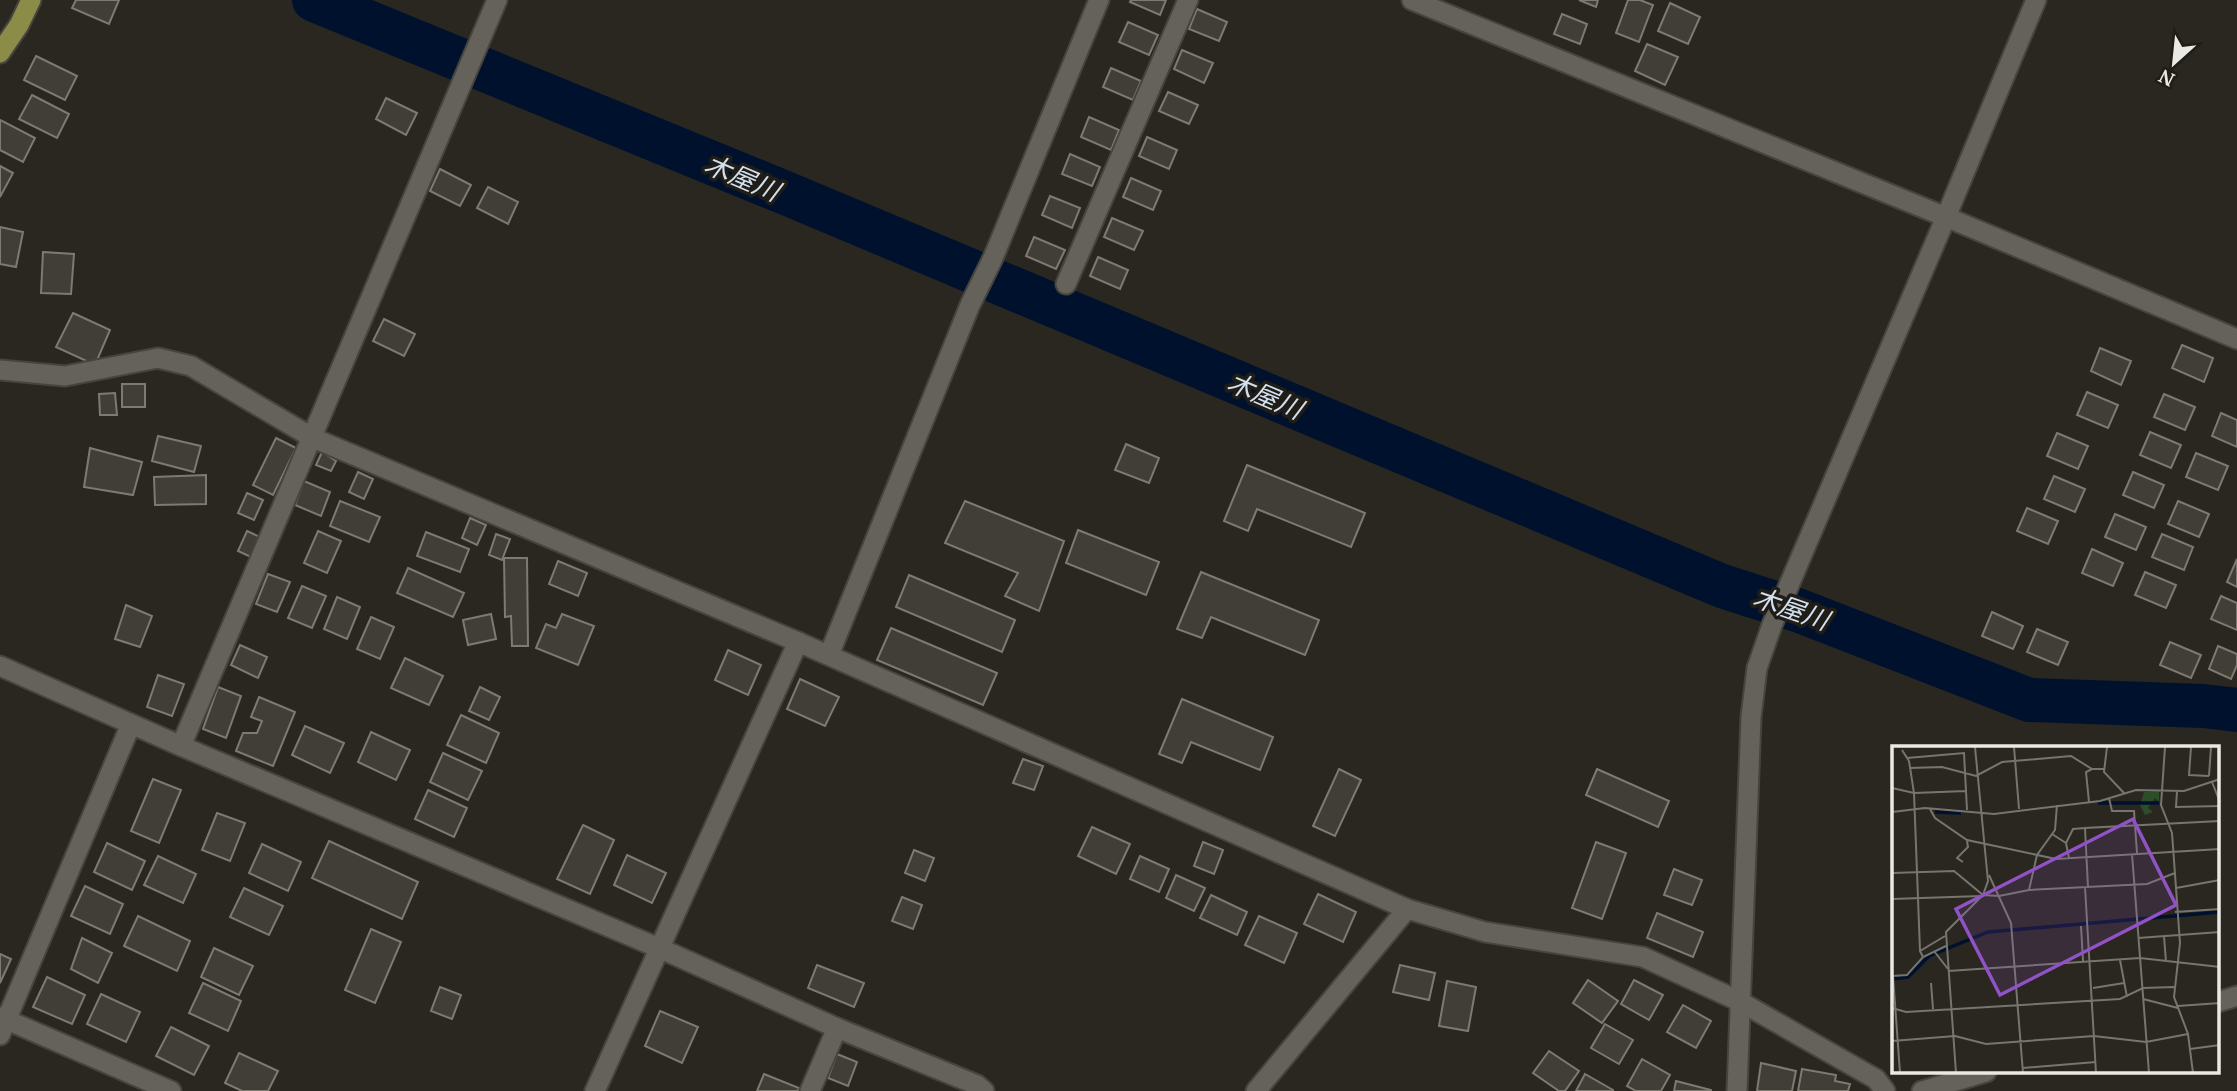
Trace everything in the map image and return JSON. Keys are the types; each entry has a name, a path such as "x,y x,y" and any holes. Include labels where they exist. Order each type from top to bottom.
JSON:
{"main road":[{"path":"0,53 19,25 31,0"}],"street":[{"path":"181,746 497,0"},
{"path":"829,655 970,305 993,258 1099,0"},
{"path":"1066,284 1188,0"},
{"path":"1412,0 2237,339"},
{"path":"1737,1091 1751,717 1757,668 1788,586 2036,0"},
{"path":"0,370 65,376 158,358 191,366 313,438 799,642 1407,909 1485,932 1643,957 1739,1001 1876,1079 1885,1091"},
{"path":"595,1091 799,642"},
{"path":"0,666 181,746 659,948 837,1028 976,1085 984,1091"},
{"path":"131,724 2,1024 172,1091"},
{"path":"1256,1091 1407,909"},
{"path":"2220,1001 2237,996"},
{"path":"810,1091 837,1028"},
{"path":"1922,1091 1979,1074"}],"building":[{"path":"76,0 119,0 109,24 72,8"},
{"path":"1166,0 1160,15 1130,2"},
{"path":"1579,0 1598,0 1596,7"},
{"path":"1628,0 1640,0 1653,5 1639,42 1616,33"},
{"path":"1670,3 1700,17 1688,44 1658,31"},
{"path":"1197,9 1227,22 1219,41 1189,29"},
{"path":"1562,14 1587,24 1580,44 1554,34"},
{"path":"1128,22 1158,35 1149,55 1119,42"},
{"path":"1647,44 1678,57 1665,85 1635,71"},
{"path":"1182,50 1213,63 1204,83 1174,69"},
{"path":"36,56 77,76 65,100 24,80"},
{"path":"1111,68 1141,81 1133,100 1103,87"},
{"path":"1168,92 1198,105 1189,124 1159,111"},
{"path":"32,95 69,114 57,138 19,119"},
{"path":"386,98 417,113 406,135 376,119"},
{"path":"1089,117 1119,130 1111,150 1081,137"},
{"path":"0,120 35,138 23,162 0,150"},
{"path":"1147,137 1177,150 1169,169 1139,156"},
{"path":"1070,154 1100,167 1092,186 1062,174"},
{"path":"0,166 13,173 0,197"},
{"path":"440,169 471,185 460,206 430,191"},
{"path":"1131,178 1161,191 1153,210 1123,197"},
{"path":"488,187 518,202 508,224 477,208"},
{"path":"1050,196 1080,208 1072,228 1042,215"},
{"path":"1112,218 1143,231 1134,250 1104,237"},
{"path":"0,227 23,232 16,267 0,264"},
{"path":"1034,237 1065,250 1056,269 1026,256"},
{"path":"43,252 74,254 71,294 41,293"},
{"path":"1098,257 1128,270 1120,289 1090,276"},
{"path":"73,313 110,330 95,365 56,347"},
{"path":"384,319 415,334 404,356 373,341"},
{"path":"2182,345 2213,358 2204,382 2172,368"},
{"path":"2100,348 2131,361 2121,385 2091,371"},
{"path":"122,384 145,384 145,407 122,407"},
{"path":"2087,392 2118,405 2108,428 2077,415"},
{"path":"115,393 117,415 100,415 99,394"},
{"path":"2164,394 2195,407 2185,430 2154,417"},
{"path":"2221,413 2237,420 2237,447 2212,436"},
{"path":"2150,432 2181,445 2171,468 2140,455"},
{"path":"2057,433 2088,446 2078,469 2047,456"},
{"path":"158,436 201,446 194,472 152,461"},
{"path":"276,438 296,448 273,495 253,485"},
{"path":"1126,444 1159,458 1149,483 1115,470"},
{"path":"90,448 142,462 133,495 84,487"},
{"path":"322,452 336,461 331,471 316,465"},
{"path":"2196,453 2228,466 2218,490 2186,477"},
{"path":"1247,465 1365,513 1351,547 1257,509 1248,531 1224,521"},
{"path":"358,472 373,479 364,499 349,492"},
{"path":"2133,472 2164,485 2154,508 2123,495"},
{"path":"206,475 206,504 155,505 154,477"},
{"path":"2054,476 2085,489 2075,512 2044,499"},
{"path":"304,481 330,492 321,516 295,505"},
{"path":"247,493 263,500 254,520 238,513"},
{"path":"340,501 380,517 369,542 330,526"},
{"path":"965,501 1064,541 1039,611 1005,596 1018,573 945,543"},
{"path":"2178,501 2209,514 2199,537 2168,524"},
{"path":"2027,508 2058,521 2048,544 2017,531"},
{"path":"2115,514 2146,527 2136,550 2105,537"},
{"path":"470,518 486,525 477,545 462,538"},
{"path":"1078,530 1159,562 1146,595 1066,563"},
{"path":"247,531 262,538 253,558 238,551"},
{"path":"318,531 341,541 327,573 304,563"},
{"path":"426,532 469,549 460,572 417,556"},
{"path":"496,534 510,539 502,560 489,555"},
{"path":"2162,534 2193,547 2184,570 2152,557"},
{"path":"2092,549 2123,563 2113,586 2082,573"},
{"path":"504,558 527,558 528,646 512,646 511,616 505,617"},
{"path":"2237,559 2237,587 2227,582"},
{"path":"558,561 587,573 578,596 549,584"},
{"path":"408,568 464,593 453,617 397,593"},
{"path":"1201,572 1319,620 1305,655 1211,617 1202,638 1177,629"},
{"path":"2145,572 2176,585 2166,608 2135,595"},
{"path":"268,574 290,582 277,612 256,604"},
{"path":"909,575 1015,620 1002,652 896,607"},
{"path":"302,586 326,596 312,628 288,618"},
{"path":"2221,596 2237,603 2237,630 2211,619"},
{"path":"337,597 360,607 347,639 324,629"},
{"path":"126,605 152,616 140,647 115,639"},
{"path":"1992,612 2023,626 2013,649 1982,636"},
{"path":"491,614 496,639 468,645 463,620"},
{"path":"562,614 594,626 578,665 536,648 546,624 556,628"},
{"path":"371,617 394,627 380,659 357,649"},
{"path":"891,628 997,673 983,705 877,660"},
{"path":"2037,629 2068,642 2058,665 2027,652"},
{"path":"2170,642 2201,655 2191,678 2160,665"},
{"path":"240,645 267,657 258,678 231,665"},
{"path":"2218,646 2237,654 2237,665 2231,679 2209,669"},
{"path":"728,650 761,665 748,695 715,680"},
{"path":"405,658 443,676 429,705 391,688"},
{"path":"158,675 184,684 172,716 147,707"},
{"path":"800,679 839,697 825,726 787,709"},
{"path":"218,687 241,696 226,738 203,729"},
{"path":"480,687 500,697 489,720 469,711"},
{"path":"259,697 295,712 273,766 236,751 243,733 257,733 262,721 251,717"},
{"path":"1182,699 1273,737 1260,770 1191,742 1182,763 1159,754"},
{"path":"461,715 499,733 486,763 447,745"},
{"path":"305,726 344,743 330,773 292,755"},
{"path":"371,732 410,750 396,780 358,762"},
{"path":"443,753 482,771 468,800 430,782"},
{"path":"1023,759 1043,766 1034,790 1013,783"},
{"path":"1339,769 1361,780 1335,836 1313,826"},
{"path":"1597,769 1669,801 1658,827 1586,795"},
{"path":"153,779 181,790 159,843 131,831"},
{"path":"428,790 467,808 454,837 415,819"},
{"path":"217,813 245,823 230,861 202,850"},
{"path":"583,825 614,840 590,894 557,879"},
{"path":"1092,827 1130,844 1116,874 1078,856"},
{"path":"329,841 418,882 402,919 312,878"},
{"path":"1203,842 1223,850 1214,874 1194,866"},
{"path":"1596,842 1626,853 1602,919 1572,908"},
{"path":"107,843 145,861 132,890 94,872"},
{"path":"262,844 301,862 288,891 249,873"},
{"path":"914,850 934,858 925,881 905,873"},
{"path":"627,855 666,873 652,903 614,885"},
{"path":"158,856 196,874 183,903 144,885"},
{"path":"1140,856 1169,869 1159,892 1130,879"},
{"path":"1674,869 1702,880 1692,905 1664,895"},
{"path":"1176,875 1205,888 1194,911 1166,898"},
{"path":"85,886 123,904 110,934 71,916"},
{"path":"244,888 283,906 269,935 230,917"},
{"path":"1318,894 1356,912 1343,942 1304,924"},
{"path":"1211,895 1247,912 1237,935 1200,918"},
{"path":"902,897 922,905 913,929 892,921"},
{"path":"1657,913 1703,932 1693,957 1647,938"},
{"path":"138,916 190,941 177,971 124,946"},
{"path":"1259,916 1297,933 1284,963 1245,945"},
{"path":"371,929 401,942 375,1003 345,990"},
{"path":"82,938 112,953 98,983 71,969"},
{"path":"214,948 253,966 239,995 201,977"},
{"path":"0,954 11,959 0,983"},
{"path":"817,965 864,983 854,1007 808,988"},
{"path":"1400,965 1435,973 1429,1000 1393,992"},
{"path":"47,977 85,995 72,1024 33,1007"},
{"path":"1588,980 1618,1001 1602,1023 1573,1003"},
{"path":"1634,980 1663,995 1649,1020 1621,1004"},
{"path":"1447,981 1476,987 1468,1031 1439,1026"},
{"path":"203,983 241,1001 228,1031 189,1013"},
{"path":"440,987 461,995 452,1019 431,1011"},
{"path":"101,994 140,1012 126,1042 87,1024"},
{"path":"1683,1005 1711,1021 1696,1048 1667,1032"},
{"path":"660,1011 698,1027 682,1063 645,1046"},
{"path":"1605,1024 1633,1040 1619,1064 1591,1048"},
{"path":"171,1027 209,1046 194,1075 156,1056"},
{"path":"1549,1051 1579,1071 1565,1091 1559,1091 1533,1073"},
{"path":"239,1053 278,1071 268,1091 242,1091 225,1083"},
{"path":"837,1054 857,1062 848,1086 828,1078"},
{"path":"1642,1059 1670,1075 1661,1091 1636,1091 1627,1086"},
{"path":"1761,1063 1796,1071 1792,1091 1757,1091"},
{"path":"1802,1069 1836,1075 1835,1081 1850,1084 1848,1091 1798,1091"},
{"path":"764,1074 799,1088 798,1091 757,1091"},
{"path":"1585,1074 1613,1090 1613,1091 1576,1091"},
{"path":"1676,1081 1711,1090 1711,1091 1674,1091"}],"waterway":[{"name":"木屋川","path":"314,0 788,194 1722,586 1800,611 2029,700 2203,706 2237,710"}]}
